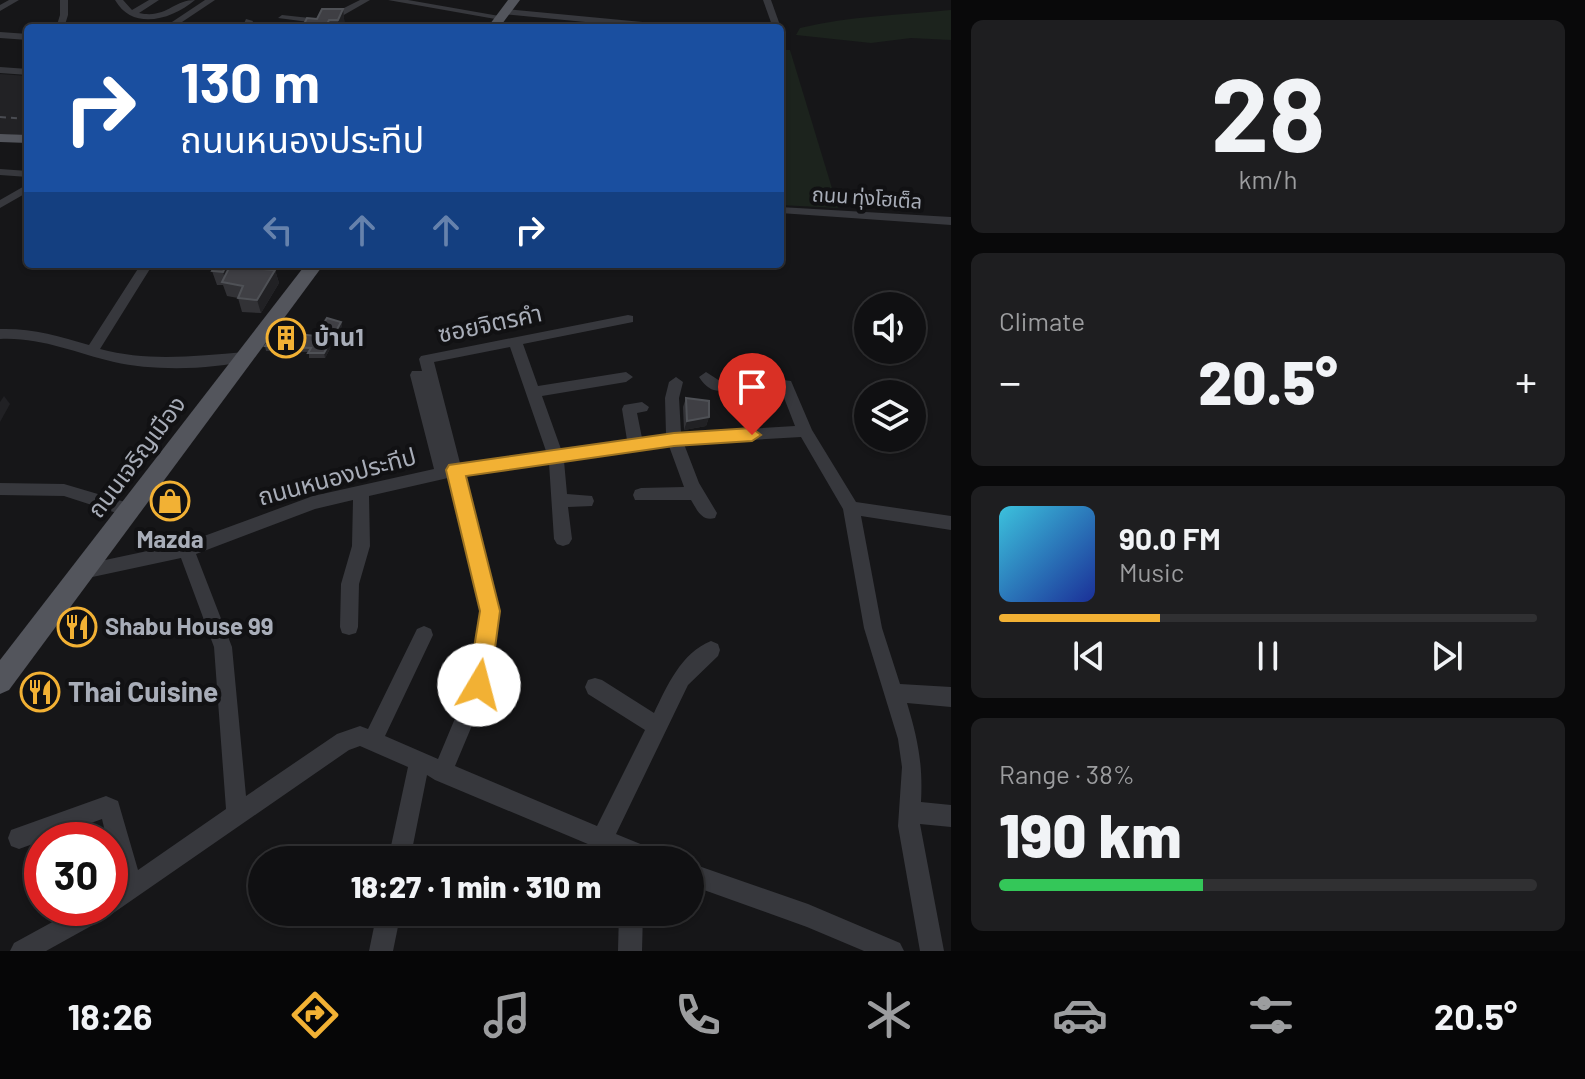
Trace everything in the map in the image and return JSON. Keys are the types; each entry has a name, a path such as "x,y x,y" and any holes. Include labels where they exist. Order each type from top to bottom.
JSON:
{"main road":[{"path":"496,24 514,0"},
{"path":"0,138 24,139"},
{"name":"ถนนเจริญเมือง","path":"0,681 312,268"}],"street":[{"path":"0,9 15,0"},
{"path":"61,24 64,0"},
{"path":"119,0 123,10 131,14 163,16 191,0"},
{"path":"131,14 155,0"},
{"path":"173,24 211,0"},
{"path":"330,24 366,0"},
{"path":"392,0 503,15 621,24"},
{"path":"767,0 776,24"},
{"path":"282,18 330,24 344,21"},
{"path":"4,35 19,22"},
{"path":"4,35 24,37"},
{"path":"0,70 24,72"},
{"path":"0,172 24,174"},
{"path":"0,205 24,190"},
{"name":"ถนน ทุ่งโฮเต็ล","path":"784,210 951,221"},
{"path":"92,351 144,268"},
{"name":"ซอยจิตรคำ","path":"449,471 426,359 628,319"},
{"path":"0,334 33,333 126,360 159,363 245,357"},
{"path":"515,341 556,458 563,539"},
{"path":"417,375 490,611 479,685 442,773"},
{"path":"535,392 626,377"},
{"path":"706,377 710,383 721,387 741,380 784,384 805,431 851,508 873,628 908,739 912,767 909,812 932,951"},
{"path":"676,382 673,390 674,439 693,493 709,513"},
{"path":"636,444 629,409 642,407"},
{"name":"ถนนหนองประทีป","path":"83,571 186,550 313,503 449,471 674,439 805,431"},
{"path":"0,489 64,490 129,510"},
{"path":"349,627 350,584 361,546 361,492"},
{"path":"641,495 693,493"},
{"path":"560,500 586,501"},
{"path":"851,508 951,523"},
{"path":"186,550 223,647 237,813"},
{"path":"372,742 424,635"},
{"path":"602,839 681,678 711,650"},
{"path":"595,687 658,727"},
{"path":"893,693 951,697"},
{"path":"128,889 344,741 360,736 616,846"},
{"path":"402,846 419,763"},
{"path":"19,838 106,807 110,809 131,887"},
{"path":"909,812 951,816"},
{"path":"704,879 882,947"},
{"path":"22,951 68,926"},
{"path":"381,951 386,926"},
{"path":"630,951 631,926"}],"shaded area":[{"path":"951,10 951,40 911,38 871,43 796,35 800,28 838,21"},
{"path":"784,50 790,50 838,208 784,205"},
{"path":"0,74 24,76 24,136 0,134"}],"building":[{"path":"322,9 343,9 338,20 329,20 327,24 304,24 307,18 317,19"},
{"path":"229,268 275,270 257,300 238,298 243,286 222,282"},
{"name":"บ้าน1","path":"327,318 341,322 324,353 308,353 311,348 265,346 276,331 315,336"},
{"path":"686,398 709,401 709,417 687,421"}],"railway":[{"path":"0,117 24,119"}],"place":[{"name":"บ้าน1","path":"286,338"},
{"name":"Mazda","path":"170,501"},
{"name":"Shabu House 99","path":"77,627"},
{"name":"Thai Cuisine","path":"40,692"}],"route":[{"path":"479,685 490,611 455,470 674,439 752,435"}]}
